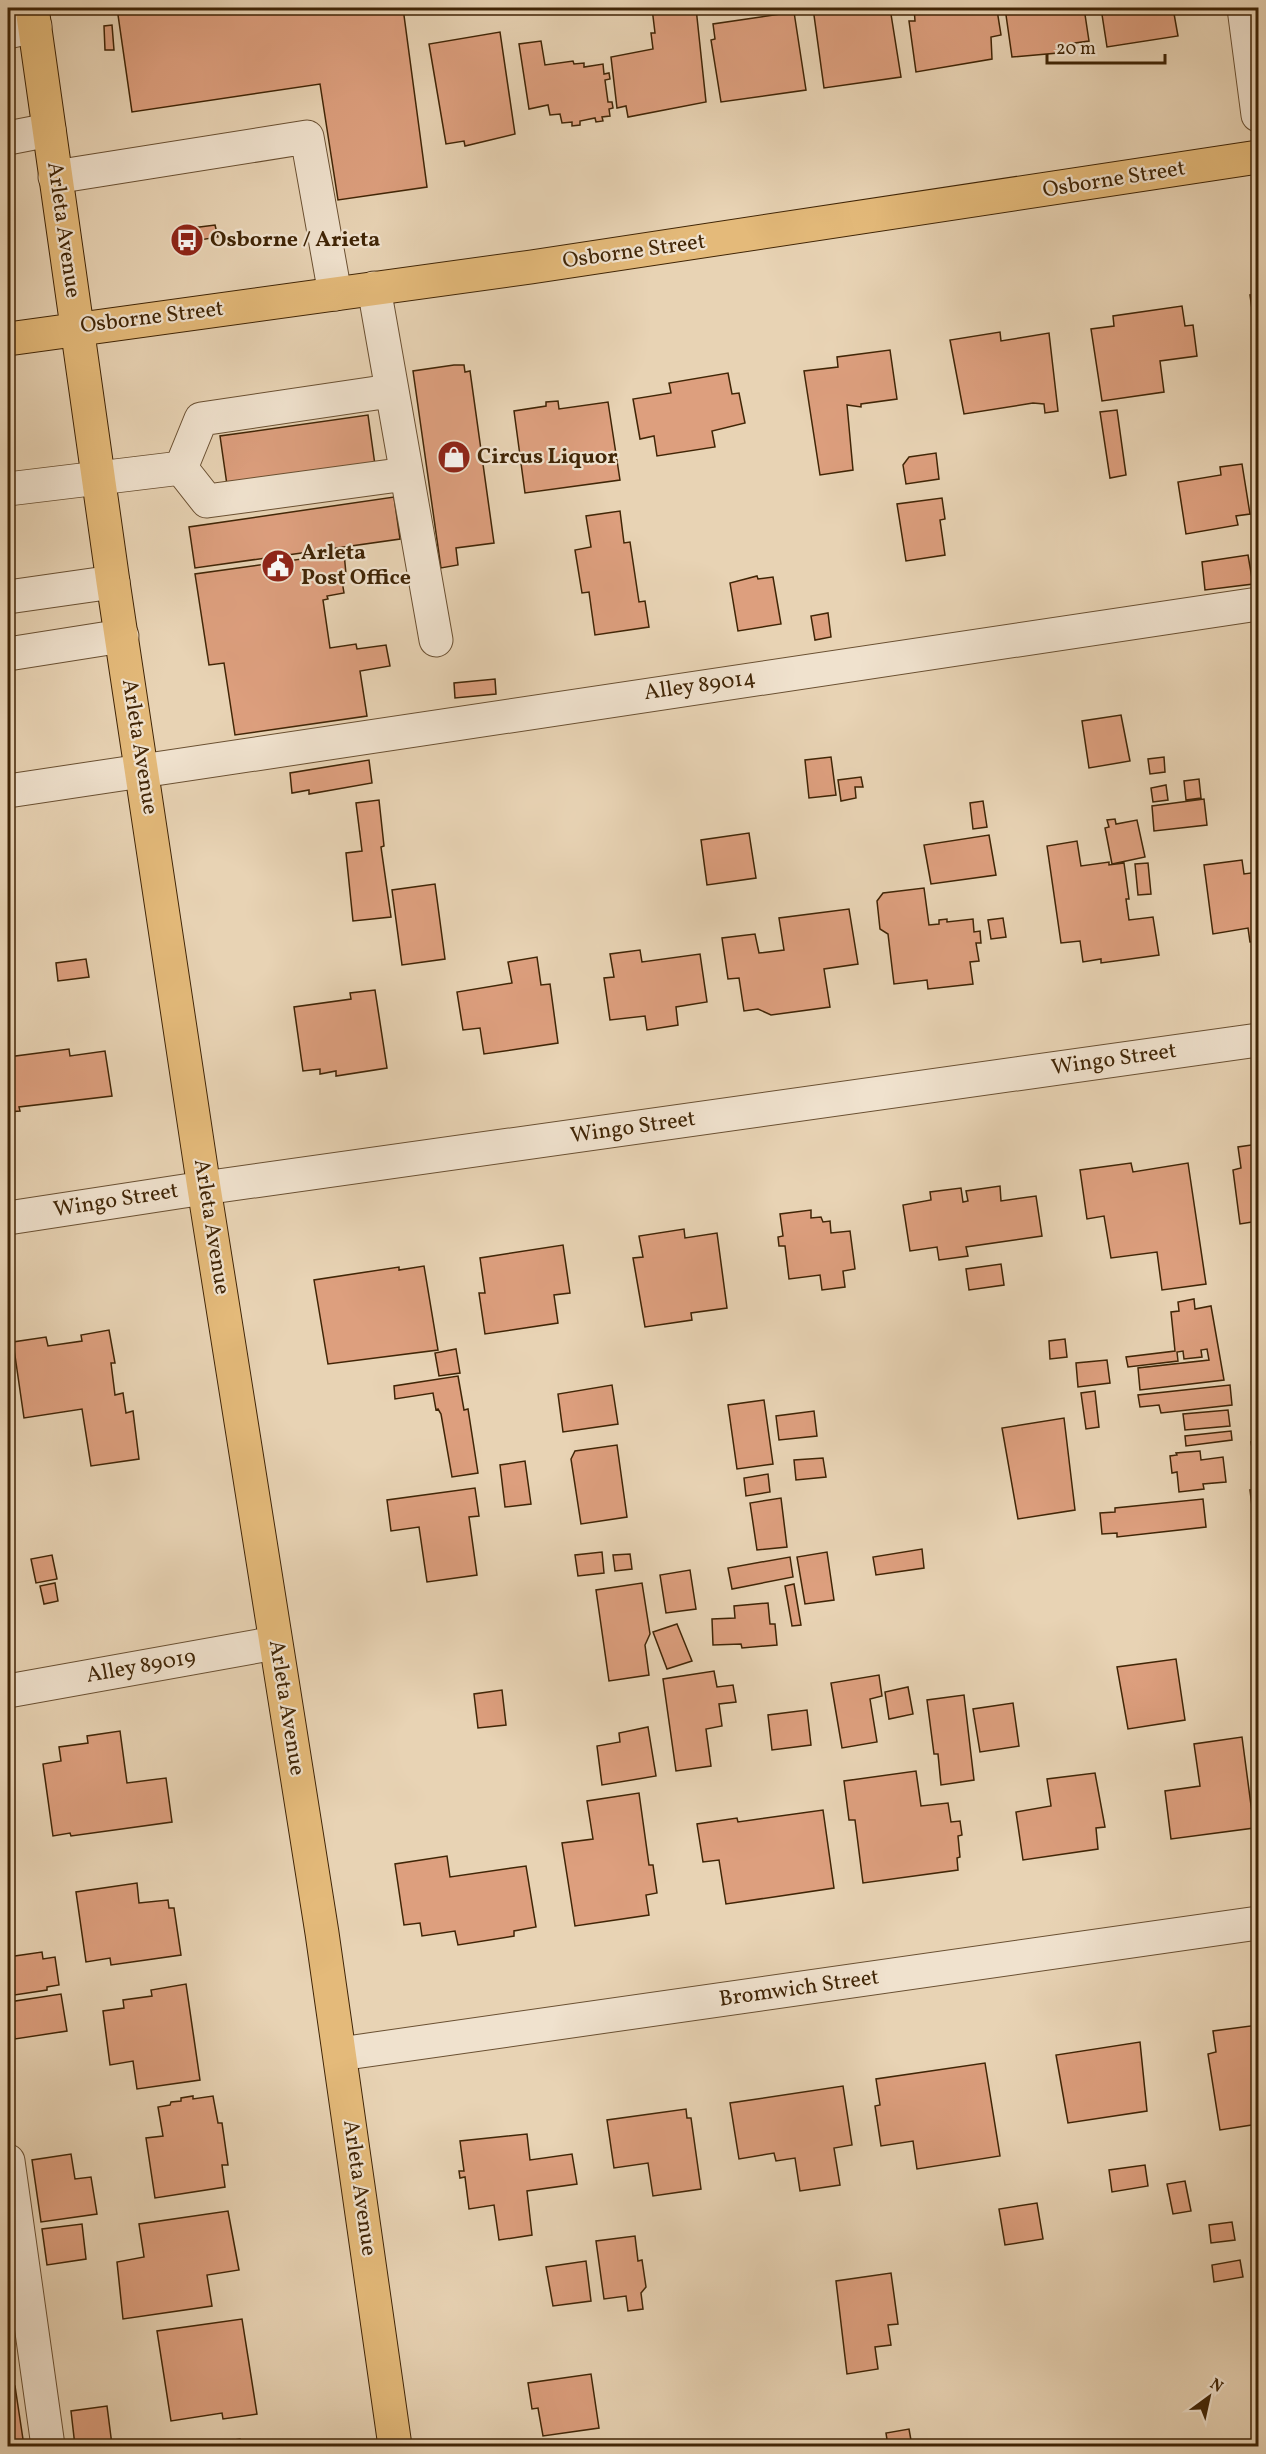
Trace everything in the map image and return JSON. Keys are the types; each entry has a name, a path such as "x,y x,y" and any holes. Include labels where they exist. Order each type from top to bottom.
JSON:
{"main road":[{"name":"Arleta Avenue","path":"25,22 49,130 113,582 204,1188 340,2054 395,2446"},
{"name":"Osborne Street","path":"8,339 1029,194 1258,157"}],"street":[{"path":"1244,8 1258,115"},
{"path":"8,138 49,130"},
{"path":"55,177 307,137 335,294"},
{"path":"374,288 390,391 436,640"},
{"path":"181,468 201,419 390,391"},
{"path":"8,489 181,468"},
{"path":"181,468 207,501 406,474"},
{"path":"8,597 113,582"},
{"name":"Alley 89014","path":"8,791 142,769 1258,604"},
{"path":"8,654 122,636"},
{"name":"Wingo Street","path":"8,1218 204,1188 1258,1040"},
{"name":"Alley 89019","path":"8,1691 275,1643"},
{"name":"Bromwich Street","path":"340,2054 1258,1923"},
{"path":"8,2160 48,2446"}],"building":[{"path":"117,8 403,8 427,187 338,200 320,84 132,112"},
{"path":"652,8 696,8 706,102 628,117 626,106 617,108 611,57 653,49 651,33 655,33"},
{"path":"813,8 890,8 901,77 824,88"},
{"path":"914,8 987,8 987,12 997,10 1001,35 991,37 992,59 916,72 909,21 915,21"},
{"path":"1005,8 1084,8 1089,41 1068,44 1069,52 1012,57"},
{"path":"1101,8 1173,8 1178,36 1107,47"},
{"path":"794,12 806,90 721,102 711,40 715,39 713,24"},
{"path":"112,25 114,50 105,50 104,26"},
{"path":"500,32 515,134 465,146 464,141 446,144 429,44"},
{"path":"541,41 545,65 573,61 574,64 584,63 584,67 603,64 604,74 609,73 610,79 605,80 608,102 612,102 613,108 609,109 610,116 602,117 603,121 596,122 595,118 580,121 580,125 572,126 572,122 562,123 560,114 550,115 548,105 529,109 519,44"},
{"path":"215,225 218,237 194,241 192,228"},
{"path":"1258,294 1258,354 1250,295"},
{"path":"1182,306 1185,326 1193,325 1197,356 1160,361 1164,392 1102,401 1091,329 1114,326 1113,316"},
{"path":"1000,332 1001,341 1049,333 1058,411 1045,413 1044,404 1033,403 964,414 950,340"},
{"path":"890,350 897,399 861,404 861,407 847,405 853,470 820,475 804,371 838,367 837,357"},
{"name":"Circus Liquor","path":"464,365 465,372 470,371 494,543 456,548 458,565 441,568 413,371"},
{"path":"728,373 732,394 739,393 745,423 712,431 715,447 657,456 654,436 640,439 633,399 671,393 669,383"},
{"path":"558,401 559,409 608,402 620,480 525,493 514,411 546,406 546,402"},
{"path":"1117,410 1126,475 1110,478 1100,412"},
{"path":"368,415 375,465 227,485 220,436"},
{"path":"936,453 939,479 906,484 903,465 909,457"},
{"path":"1242,464 1250,514 1236,516 1238,525 1186,534 1178,482 1221,475 1220,467"},
{"path":"394,497 400,539 195,568 189,527"},
{"path":"942,498 945,519 940,520 945,555 906,561 897,504"},
{"path":"1258,509 1258,547 1254,510"},
{"path":"620,511 624,543 630,542 639,602 645,601 649,627 595,635 589,592 582,593 575,550 591,547 586,516"},
{"path":"344,553 346,574 341,575 344,593 327,596 328,599 323,600 330,648 356,644 357,649 386,645 390,666 360,671 367,716 235,735 224,663 209,665 195,574"},
{"path":"1248,555 1253,584 1205,590 1202,562"},
{"path":"757,576 758,579 773,577 781,624 738,631 730,583"},
{"path":"828,613 831,637 815,640 811,616"},
{"path":"495,679 496,694 455,698 454,683"},
{"path":"1121,715 1130,761 1089,768 1082,721"},
{"path":"831,757 836,795 809,798 805,760"},
{"path":"1164,757 1165,772 1150,774 1148,759"},
{"path":"369,760 372,783 309,794 309,790 292,793 290,773"},
{"path":"861,777 863,787 855,787 856,798 841,801 838,780"},
{"path":"1199,779 1201,798 1186,800 1184,781"},
{"path":"1166,785 1168,800 1153,802 1151,788"},
{"path":"1204,799 1207,825 1154,831 1152,806"},
{"path":"379,800 384,846 381,847 391,917 353,921 346,853 362,851 356,803"},
{"path":"983,801 987,827 973,829 970,803"},
{"path":"1115,819 1116,824 1137,820 1145,857 1112,864 1105,828 1109,827 1107,820"},
{"path":"749,833 756,878 707,885 701,840"},
{"path":"989,835 996,875 931,884 924,845"},
{"path":"1077,841 1081,866 1109,862 1109,865 1124,863 1129,899 1126,899 1129,920 1153,917 1159,955 1101,963 1101,959 1083,962 1080,941 1061,943 1047,846"},
{"path":"1242,860 1244,874 1258,872 1258,941 1250,942 1248,928 1213,934 1204,865"},
{"path":"1148,863 1151,894 1138,895 1135,864"},
{"path":"435,884 445,959 402,965 392,890"},
{"path":"924,888 929,925 939,924 939,920 947,919 947,922 973,919 974,932 980,931 981,943 976,943 979,961 970,962 973,984 928,989 927,980 894,984 888,934 880,929 877,901 883,893"},
{"path":"849,909 858,964 824,969 830,1007 771,1015 758,1009 744,1011 739,978 728,979 722,938 755,934 759,953 784,950 779,918"},
{"path":"1003,918 1006,937 991,939 988,920"},
{"path":"640,950 642,962 700,954 707,1002 676,1007 678,1025 647,1030 645,1016 610,1020 604,978 614,977 610,954"},
{"path":"537,957 541,985 550,984 558,1043 484,1054 480,1028 463,1030 457,992 512,983 508,962"},
{"path":"86,959 89,977 58,981 56,963"},
{"path":"375,990 387,1068 336,1076 336,1071 320,1074 320,1069 303,1071 294,1007 351,999 350,993"},
{"path":"69,1049 70,1056 105,1051 112,1096 19,1107 20,1111 8,1112 8,1057"},
{"path":"1258,1144 1258,1221 1240,1224 1233,1170 1241,1168 1238,1147"},
{"path":"1131,1163 1133,1172 1188,1163 1206,1284 1162,1290 1157,1252 1111,1258 1104,1216 1087,1219 1080,1170"},
{"path":"1000,1186 1001,1201 1036,1196 1042,1236 966,1247 968,1256 939,1260 937,1247 910,1251 903,1205 931,1200 930,1192 961,1188 963,1202 968,1201 966,1191"},
{"path":"811,1210 811,1218 821,1217 823,1222 830,1221 831,1233 850,1231 855,1269 843,1271 845,1287 822,1290 820,1275 789,1279 785,1246 779,1246 778,1237 783,1236 780,1214"},
{"path":"684,1229 685,1238 717,1233 727,1308 691,1313 692,1320 645,1327 633,1258 643,1257 639,1236"},
{"path":"563,1245 570,1293 554,1295 558,1323 485,1334 479,1293 485,1293 480,1258"},
{"path":"1001,1264 1004,1285 969,1290 966,1269"},
{"path":"424,1266 438,1350 328,1364 314,1280 399,1267 399,1270"},
{"path":"1194,1299 1195,1309 1211,1306 1224,1380 1140,1390 1138,1368 1209,1360 1207,1349 1201,1350 1202,1357 1184,1359 1183,1351 1177,1352 1178,1361 1128,1367 1126,1357 1175,1351 1171,1312 1179,1311 1178,1302"},
{"path":"109,1330 115,1363 111,1363 115,1395 123,1393 126,1413 133,1411 139,1459 91,1466 82,1409 24,1418 13,1342 46,1337 48,1346 82,1341 81,1335"},
{"path":"1065,1339 1067,1357 1050,1359 1049,1341"},
{"path":"456,1349 460,1373 439,1376 435,1353"},
{"path":"1107,1360 1110,1383 1078,1387 1076,1363"},
{"path":"458,1376 464,1410 468,1409 478,1473 452,1477 441,1414 438,1409 436,1410 433,1393 395,1399 394,1386"},
{"path":"612,1385 618,1424 563,1432 558,1394"},
{"path":"1230,1385 1232,1405 1161,1413 1159,1405 1140,1407 1138,1395"},
{"path":"1095,1391 1099,1427 1086,1429 1081,1393"},
{"path":"764,1400 773,1464 737,1469 728,1405"},
{"path":"1228,1410 1230,1426 1185,1430 1183,1414"},
{"path":"814,1411 817,1436 779,1440 776,1416"},
{"path":"1064,1418 1075,1510 1018,1519 1002,1428"},
{"path":"1231,1431 1232,1440 1186,1446 1185,1436"},
{"path":"1258,1441 1258,1459 1254,1460 1251,1442"},
{"path":"617,1445 627,1517 581,1524 571,1459 575,1451"},
{"path":"1200,1451 1201,1460 1223,1457 1226,1482 1203,1484 1204,1489 1179,1492 1177,1472 1172,1473 1170,1456 1177,1455 1176,1453"},
{"path":"823,1458 826,1477 796,1480 794,1460"},
{"path":"525,1461 531,1504 505,1507 500,1465"},
{"path":"768,1474 770,1492 746,1496 744,1478"},
{"path":"475,1488 479,1516 469,1517 477,1575 427,1582 419,1527 391,1531 387,1500"},
{"path":"1258,1489 1258,1523 1254,1523 1250,1490"},
{"path":"781,1498 787,1547 757,1550 750,1503"},
{"path":"1203,1499 1206,1527 1117,1537 1117,1533 1102,1534 1100,1513 1115,1512 1115,1508"},
{"path":"922,1549 924,1568 876,1575 873,1557"},
{"path":"602,1552 604,1573 578,1576 575,1555"},
{"path":"827,1552 834,1600 805,1604 797,1557"},
{"path":"630,1554 632,1569 615,1571 613,1555"},
{"path":"52,1555 57,1579 36,1583 31,1559"},
{"path":"790,1557 793,1577 732,1589 728,1568"},
{"path":"690,1570 696,1609 666,1613 660,1575"},
{"path":"55,1583 58,1601 44,1604 40,1586"},
{"path":"642,1583 650,1634 645,1645 649,1675 609,1681 596,1590"},
{"path":"794,1584 801,1625 792,1626 785,1586"},
{"path":"768,1603 770,1624 775,1624 777,1645 742,1648 741,1644 713,1645 712,1619 735,1618 734,1606"},
{"path":"677,1624 692,1661 667,1669 653,1632"},
{"path":"1176,1659 1185,1720 1128,1729 1117,1667"},
{"path":"714,1671 717,1687 733,1685 736,1702 719,1704 722,1726 706,1729 711,1766 676,1771 663,1679"},
{"path":"879,1675 882,1696 870,1699 877,1742 842,1748 831,1683"},
{"path":"908,1687 913,1714 889,1719 885,1692"},
{"path":"502,1690 506,1725 478,1728 474,1694"},
{"path":"964,1695 974,1780 941,1785 938,1754 934,1754 927,1700"},
{"path":"1013,1703 1019,1746 980,1752 973,1709"},
{"path":"807,1710 811,1745 772,1750 768,1715"},
{"path":"648,1727 656,1776 602,1785 597,1746 620,1742 619,1733"},
{"path":"120,1731 127,1783 166,1778 172,1822 71,1836 70,1833 53,1836 43,1764 61,1761 59,1747 88,1743 87,1736"},
{"path":"1242,1737 1254,1828 1171,1839 1165,1791 1200,1786 1194,1744"},
{"path":"916,1771 921,1806 948,1803 951,1822 960,1821 962,1835 958,1836 960,1857 957,1858 958,1870 863,1883 855,1820 849,1820 844,1781"},
{"path":"1095,1773 1105,1827 1096,1828 1098,1849 1023,1860 1016,1812 1051,1806 1047,1779"},
{"path":"639,1793 649,1865 653,1865 657,1893 646,1895 649,1915 575,1926 562,1843 593,1839 587,1801"},
{"path":"823,1810 834,1888 726,1904 719,1860 703,1862 697,1824 737,1818 738,1822"},
{"path":"447,1856 450,1877 526,1866 536,1927 514,1931 514,1936 458,1945 455,1931 422,1936 420,1923 404,1925 395,1864"},
{"path":"137,1883 139,1903 168,1900 169,1908 174,1908 181,1955 111,1965 110,1958 86,1962 76,1892"},
{"path":"42,1952 43,1959 55,1957 59,1985 47,1987 47,1990 8,1996 8,1957"},
{"path":"186,1984 200,2080 137,2089 133,2061 110,2065 103,2011 124,2008 123,2000 152,1996 151,1990"},
{"path":"61,1994 67,2031 15,2039 9,2002"},
{"path":"1258,2025 1258,2124 1220,2130 1208,2054 1216,2052 1213,2031"},
{"path":"1140,2042 1147,2111 1068,2123 1056,2055"},
{"path":"985,2063 1000,2156 917,2169 913,2141 881,2146 875,2106 880,2105 876,2079"},
{"path":"843,2086 852,2145 834,2148 840,2185 800,2191 795,2158 776,2161 774,2153 739,2159 730,2103"},
{"path":"193,2096 193,2099 213,2096 218,2123 222,2123 228,2165 222,2165 225,2187 155,2198 146,2138 163,2136 158,2107"},
{"path":"686,2109 687,2118 691,2118 701,2189 653,2196 648,2163 614,2168 607,2120"},
{"path":"527,2134 530,2160 572,2154 577,2184 527,2191 532,2235 499,2240 494,2205 469,2209 465,2177 460,2178 459,2171 464,2171 460,2141"},
{"path":"71,2154 75,2179 91,2177 97,2214 41,2222 32,2160"},
{"path":"1145,2165 1148,2186 1112,2192 1109,2170"},
{"path":"1185,2181 1191,2211 1173,2214 1167,2184"},
{"path":"1037,2203 1043,2239 1005,2245 999,2209"},
{"path":"228,2211 239,2270 207,2275 212,2306 123,2319 117,2262 144,2257 139,2224"},
{"path":"1232,2222 1235,2240 1211,2243 1209,2225"},
{"path":"82,2224 86,2259 47,2265 42,2229"},
{"path":"635,2236 638,2261 642,2260 646,2287 641,2293 643,2309 628,2311 626,2296 604,2299 596,2241"},
{"path":"1240,2260 1243,2277 1214,2282 1212,2265"},
{"path":"586,2261 591,2301 553,2306 546,2267"},
{"path":"891,2273 898,2324 888,2325 891,2345 875,2347 878,2369 847,2374 836,2281"},
{"path":"242,2319 257,2414 223,2419 222,2413 171,2421 157,2331"},
{"path":"8,2342 13,2379 8,2380"},
{"path":"591,2374 599,2428 543,2436 538,2408 532,2409 528,2383"},
{"path":"15,2386 24,2446 8,2446 8,2387"},
{"path":"107,2406 112,2445 75,2446 71,2411"},
{"path":"909,2429 912,2446 888,2446 886,2433"},
{"path":"240,2439 241,2446 191,2446"}],"place":[{"name":"Osborne / Arieta","path":"187,240"},
{"name":"Circus Liquor","path":"454,457"},
{"name":"Arleta Post Office","path":"278,566"}]}
